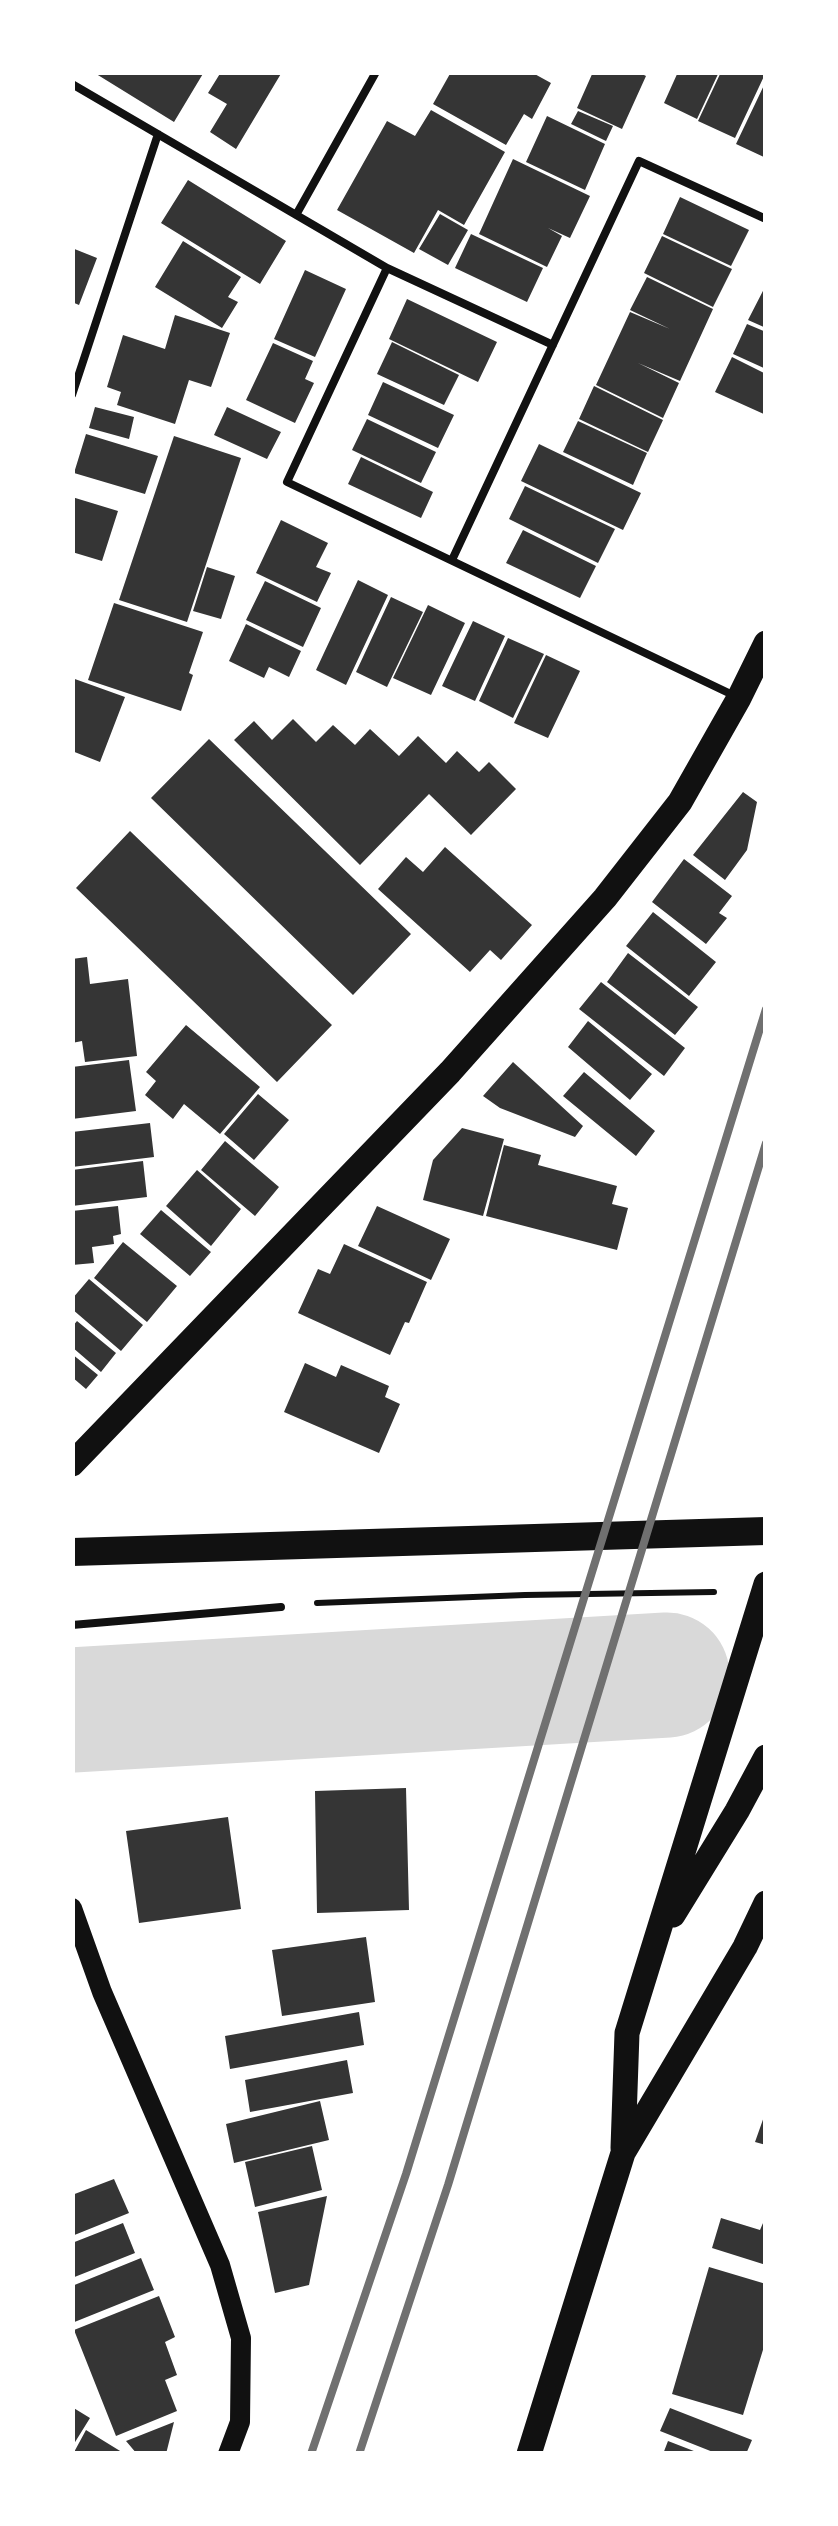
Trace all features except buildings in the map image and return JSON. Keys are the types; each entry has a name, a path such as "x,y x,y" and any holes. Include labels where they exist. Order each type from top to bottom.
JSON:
{"highway":[{"path":"72,1552 766,1531"}],"main road":[{"path":"72,1464 437,1086 606,898 680,802 766,642"},
{"path":"623,2153 627,2033 766,1584"},
{"path":"654,1945 738,1810 766,1757"},
{"path":"529,2454 623,2153 745,1947 766,1903"},
{"path":"72,1908 102,1992 220,2265 242,2338 240,2422 228,2454"}],"lane":[{"path":"296,215 376,72"},
{"path":"72,84 387,268 553,345"},
{"path":"72,395 158,134"},
{"path":"452,560 639,161 766,220"},
{"path":"387,268 286,482 739,698"},
{"path":"72,1624 281,1607"}],"path":[{"path":"312,1604 728,1592"}],"waterway":[{"path":"72,1710 667,1675"}],"railway":[{"path":"311,2454 406,2174 766,1009"},
{"path":"359,2454 448,2185 766,1143"}]}
